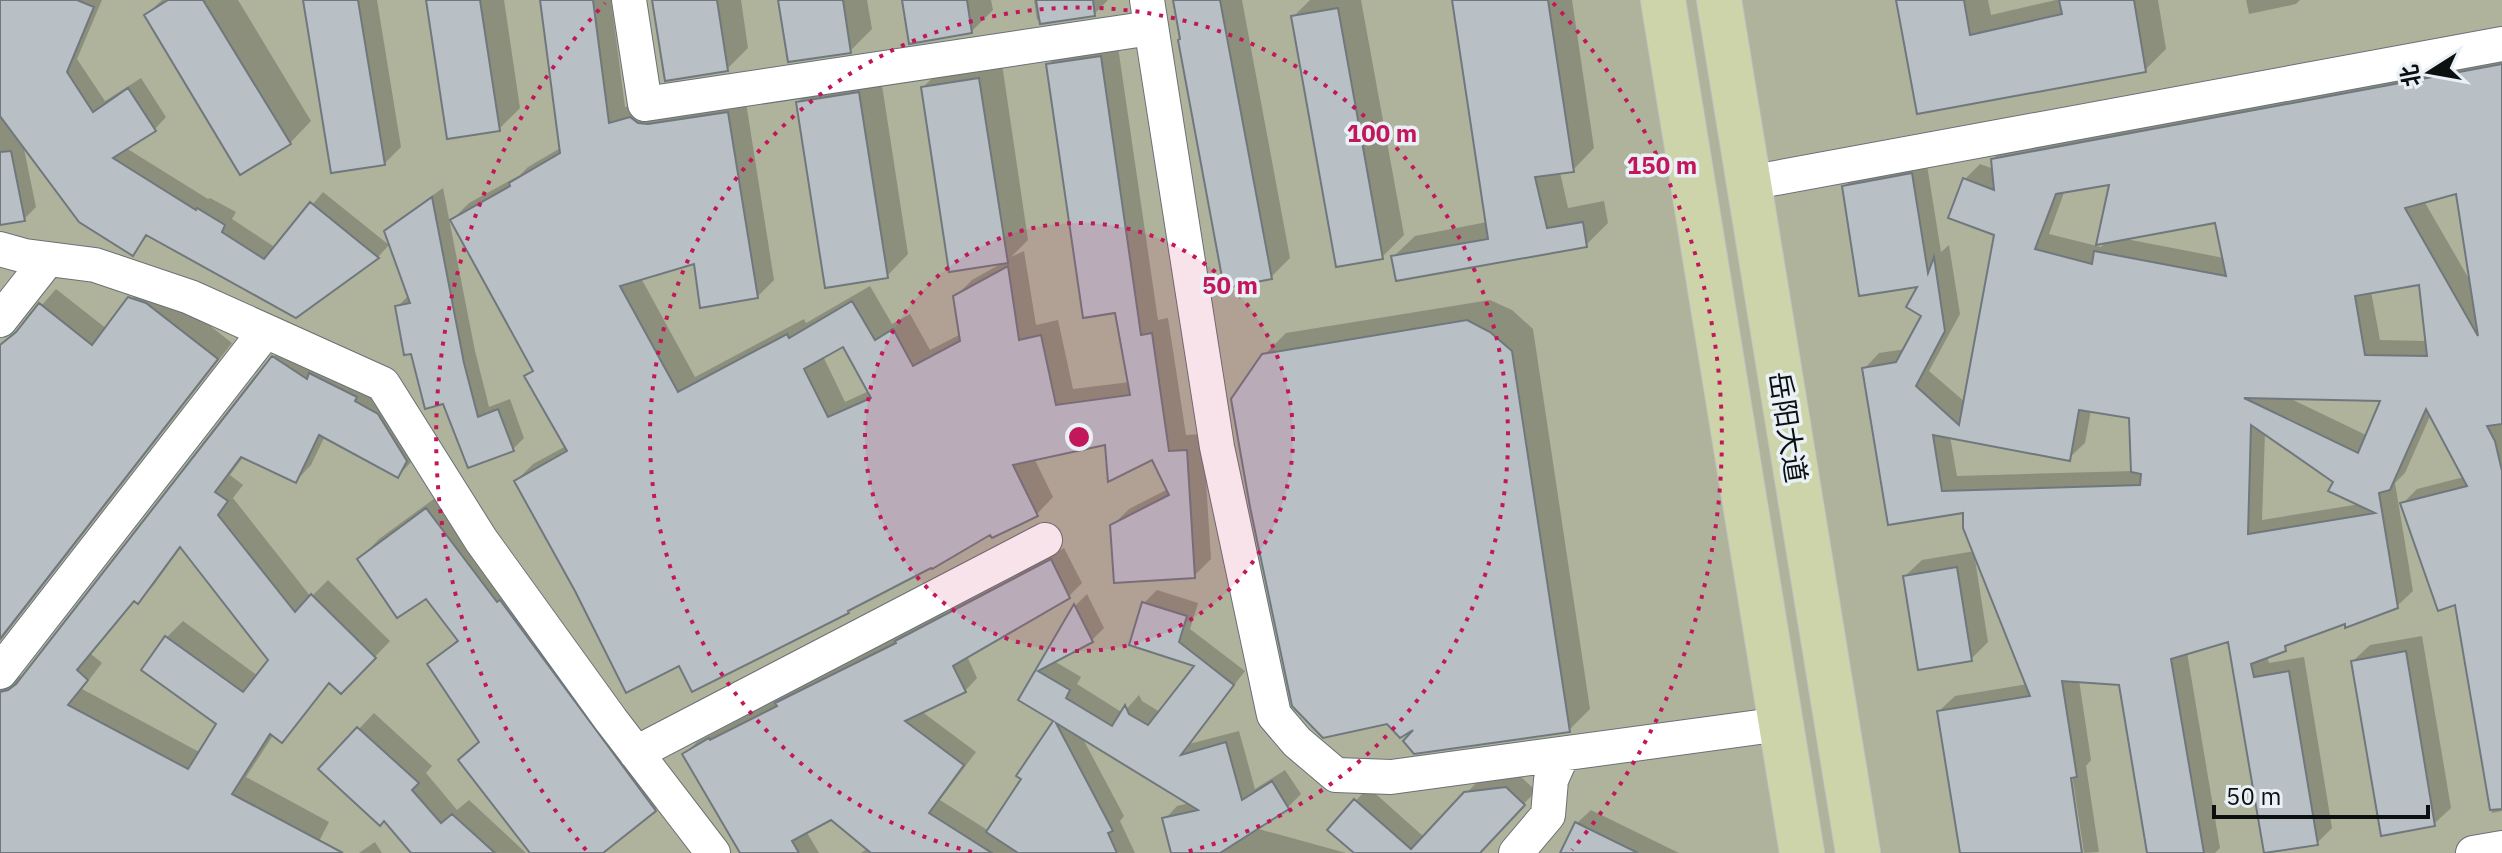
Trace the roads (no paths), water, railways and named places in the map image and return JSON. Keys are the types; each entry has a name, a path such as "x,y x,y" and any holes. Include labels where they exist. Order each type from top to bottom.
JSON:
{"main road":[{"name":"岳阳大道","path":"1663,0 1802,853"},
{"name":"岳阳大道","path":"1719,0 1858,853"}],"street":[{"path":"629,0 645,104 1149,14 1217,447 1274,715 1297,742 1336,775 1391,777 1781,724"},
{"path":"1749,183 2502,44"},
{"path":"0,249 25,256 95,265 190,297 264,333 383,384 481,540 713,853"},
{"path":"0,320 48,259"},
{"path":"0,672 264,333"},
{"path":"636,753 1045,540"},
{"path":"1516,853 1548,815 1551,780 1562,755"},
{"path":"2473,853 2502,848"}]}
